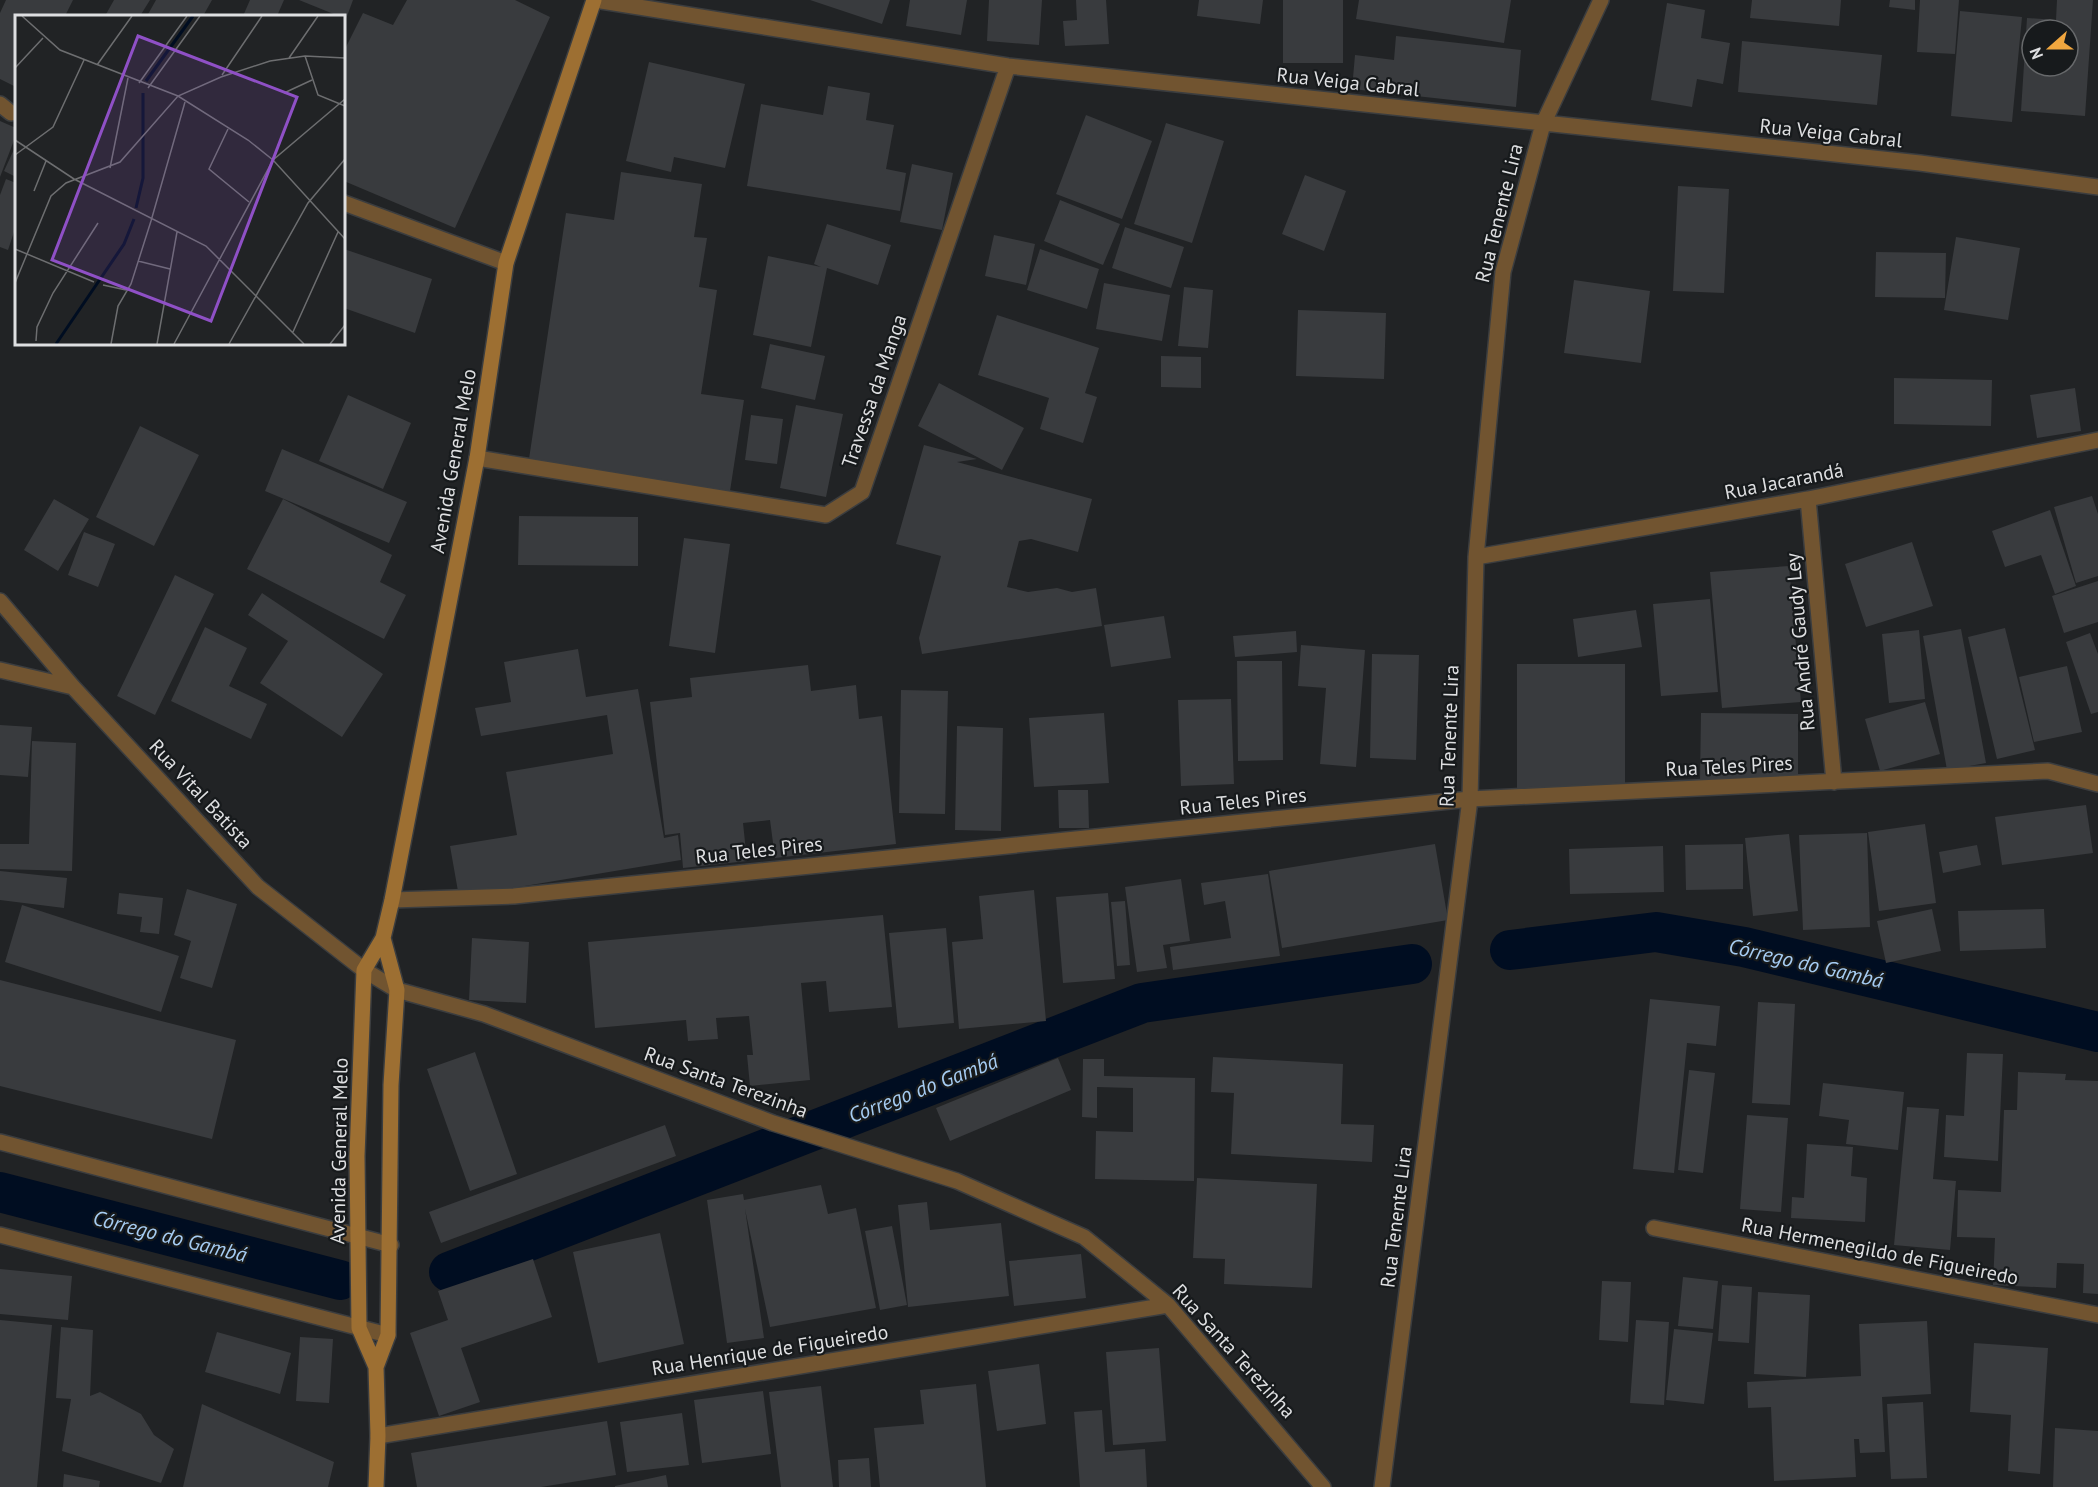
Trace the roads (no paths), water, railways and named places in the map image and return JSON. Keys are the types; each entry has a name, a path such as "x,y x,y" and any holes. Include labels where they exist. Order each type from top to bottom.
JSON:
{"main road":[{"name":"Avenida General Melo","path":"376,1487 378,1436 376,1367 359,1328 357,1156 364,970 383,938 392,900 477,458 506,263 594,0"},
{"name":"Avenida General Melo","path":"376,1367 388,1335 392,1085 397,990 383,938"}],"street":[{"name":"Rua Veiga Cabral","path":"594,0 1008,66 1920,163 2098,187"},
{"name":"Rua Tenente Lira","path":"1382,1487 1470,799 1476,557 1503,272 1543,124 1601,0"},
{"name":"Travessa da Manga","path":"477,458 825,514 862,492 1008,66"},
{"path":"345,203 506,263"},
{"name":"Rua Jacarandá","path":"1476,557 1808,499 2098,440"},
{"name":"Rua André Gaudy Ley","path":"1808,499 1834,782"},
{"name":"Rua Vital Batista","path":"0,601 73,687 258,887 364,970 397,990"},
{"path":"0,670 73,687"},
{"name":"Rua Teles Pires","path":"392,900 514,896 1470,799 2048,771 2098,784"},
{"name":"Rua Santa Terezinha","path":"397,990 484,1014 773,1123 957,1181 1084,1237 1168,1305 1323,1487"},
{"path":"0,1142 358,1239 391,1245"},
{"name":"Rua Hermenegildo de Figueiredo","path":"1654,1228 2098,1315"},
{"path":"0,1235 388,1335"},
{"name":"Rua Henrique de Figueiredo","path":"378,1436 1168,1305"}],"waterway":[{"name":"Córrego do Gambá","path":"1510,950 1656,932 1744,947 2098,1032"},
{"name":"Córrego do Gambá","path":"449,1272 1142,1003 1412,964"},
{"name":"Córrego do Gambá","path":"0,1192 340,1280"}]}
